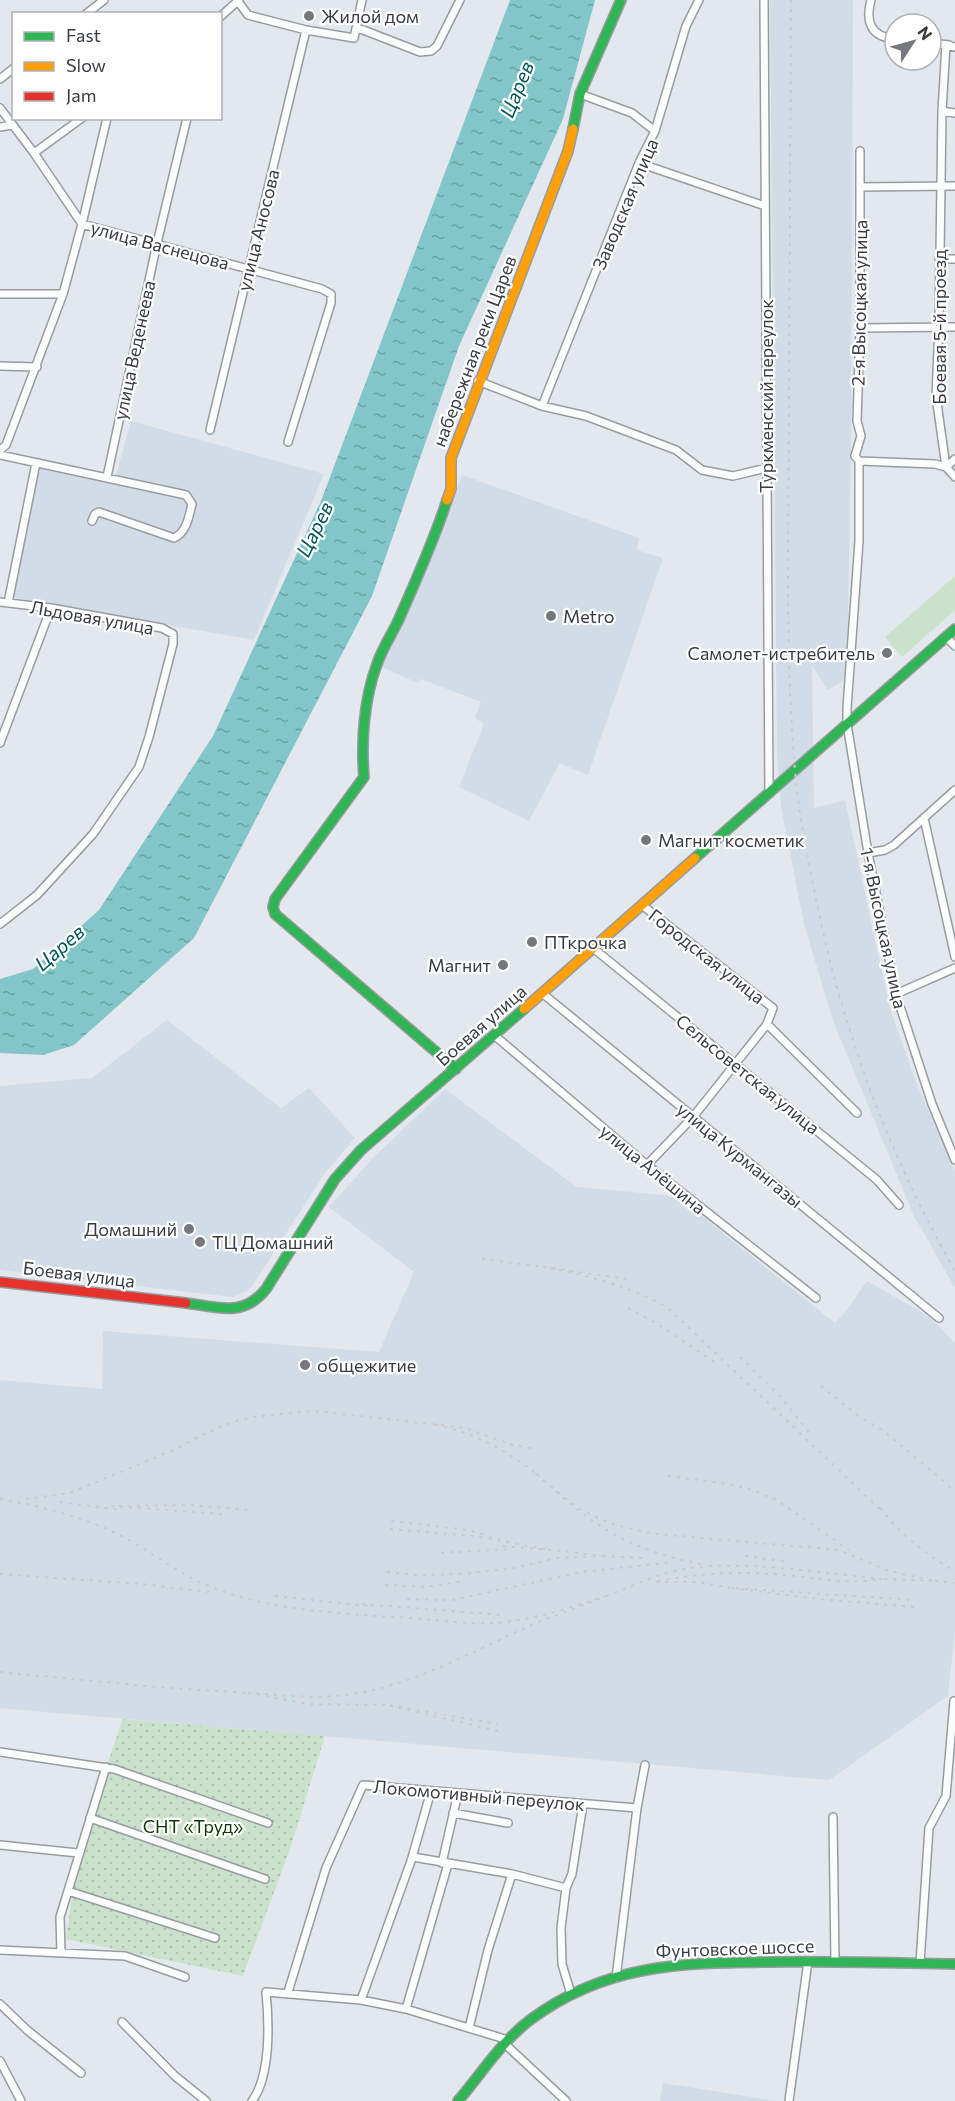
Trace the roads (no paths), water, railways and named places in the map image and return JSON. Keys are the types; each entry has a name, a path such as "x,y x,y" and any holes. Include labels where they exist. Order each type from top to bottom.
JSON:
{"street":[{"path":"89,12 104,0"},
{"path":"222,15 238,0 248,15 306,30 354,38 358,28 362,0"},
{"path":"358,28 420,52 431,51 437,46 460,0"},
{"name":"набережная реки Царев","path":"456,1069 275,914 273,907 275,899 364,777 362,755 369,692 374,673 437,531 451,489 451,458 478,381 568,151 580,94 621,0"},
{"name":"Заводская улица","path":"542,406 639,163 655,131 686,26 699,0"},
{"name":"Туркменский переулок","path":"764,0 769,792"},
{"path":"866,0 873,30 883,38"},
{"path":"868,11 872,0"},
{"name":"улица Аносова","path":"210,430 306,30"},
{"path":"943,45 955,46"},
{"name":"Боевая 5-й проезд","path":"946,45 942,111 936,396 946,467"},
{"path":"0,79 12,70"},
{"path":"580,94 632,113 655,131"},
{"name":"улица Васнецова","path":"0,108 82,224 249,268 322,289 331,294 332,303 288,442"},
{"path":"942,111 955,113"},
{"path":"34,153 79,120"},
{"path":"0,450 6,445 63,294 82,224 106,120"},
{"name":"улица Веденеева","path":"107,477 157,243 187,120"},
{"path":"0,126 12,125"},
{"name":"2-я Высоцкая улица","path":"847,724 859,541 857,457 861,435 857,421 860,328 860,151"},
{"path":"639,163 765,207"},
{"path":"860,187 955,186"},
{"path":"939,259 955,259"},
{"path":"0,294 63,294"},
{"path":"860,328 955,327"},
{"path":"0,366 37,366"},
{"path":"478,381 542,406 586,416 676,450 702,470 733,476 767,468"},
{"path":"0,455 186,495 192,504 185,529 174,538 99,512 95,514 92,521"},
{"path":"857,457 935,464 946,467 955,477"},
{"path":"946,467 955,459"},
{"path":"4,602 36,463"},
{"name":"Льдовая улица","path":"0,924 37,895 93,834 139,767 174,644 173,634 162,628 4,602"},
{"path":"0,743 51,608"},
{"name":"Боевая улица","path":"0,1282 243,1309 256,1302 267,1289 335,1179 354,1157 955,628"},
{"path":"946,637 955,646"},
{"name":"1-я Высоцкая улица","path":"847,724 868,853 896,994 932,1104 955,1160"},
{"path":"868,853 885,850 894,844 955,790"},
{"path":"924,818 955,957"},
{"name":"Городская улица","path":"642,904 773,1008 767,1024 857,1113"},
{"name":"Сельсоветская улица","path":"593,948 877,1180 899,1205"},
{"path":"896,994 955,968"},
{"name":"улица Курмангазы","path":"542,993 939,1318"},
{"path":"647,1166 693,1117 767,1024"},
{"name":"улица Алёшина","path":"494,1035 647,1166 816,1298"},
{"path":"921,1963 929,1828 946,1796 954,1701"},
{"path":"0,1752 106,1767 268,1823"},
{"path":"616,1978 637,1808 645,1765"},
{"path":"61,1953 60,1917 106,1767"},
{"name":"Локомотивный переулок","path":"288,1992 326,1868 363,1785 637,1808"},
{"path":"362,2000 412,1857 431,1791"},
{"path":"406,2009 445,1863 458,1793"},
{"path":"571,1994 562,1964 561,1928 566,1888 572,1874 584,1804"},
{"path":"453,1813 508,1823"},
{"path":"833,1817 835,1961"},
{"path":"90,1818 265,1879"},
{"path":"0,1845 78,1853"},
{"path":"412,1857 512,1874 566,1888"},
{"path":"470,2028 488,1950 512,1874"},
{"path":"68,1891 215,1938"},
{"path":"0,1950 125,1956 185,1977"},
{"path":"789,2101 808,1961"},
{"name":"Фунтовское шоссе","path":"458,2101 506,2042 530,2020 571,1994 596,1983 644,1969 691,1963 808,1961 955,1964"},
{"path":"252,2101 258,2093 265,2062 268,2014 266,1992 288,1992 362,2000 406,2009 470,2028 506,2042 566,2101"},
{"path":"0,2004 27,2030 81,2073"},
{"path":"122,2022 175,2076 206,2101"},
{"path":"0,2061 21,2101"}],"water":[{"name":"Царев","path":"510,0 595,0 563,119 459,346 372,596 194,938 74,1045 43,1055 0,1053 0,979 33,969 99,910 213,736 321,501"}],"railway":[{"path":"791,0 788,595 791,718 799,804 807,855 826,944 853,1041 888,1135 955,1271"},
{"path":"482,1259 544,1267"},
{"path":"627,1279 544,1267 623,1287 668,1308 884,1513"},
{"path":"628,1308 654,1322 716,1363"},
{"path":"740,1357 781,1397 810,1434"},
{"path":"821,1386 860,1417 884,1431 955,1491"},
{"path":"26,1499 70,1493 171,1451 206,1433 235,1421 253,1417 313,1411 431,1424"},
{"path":"531,1448 513,1445 465,1428 431,1424 473,1436 510,1455 534,1472"},
{"path":"701,1564 650,1551 610,1532 573,1506 534,1472 579,1508 597,1518 626,1528 656,1534 839,1550 889,1571 935,1581 882,1579"},
{"path":"668,1476 729,1484 753,1490 778,1501 849,1550"},
{"path":"0,1499 49,1509 95,1524 145,1549 204,1584 279,1606 305,1610 493,1623 543,1615 606,1596 529,1626 439,1668 393,1685 369,1691 321,1697 249,1693 308,1704 387,1705"},
{"path":"60,1502 120,1510"},
{"path":"222,1514 112,1506 191,1505 252,1510"},
{"path":"880,1508 914,1543 955,1571"},
{"path":"390,1529 475,1536 512,1543 468,1530 391,1521"},
{"path":"503,1546 551,1550 512,1543"},
{"path":"441,1553 510,1549"},
{"path":"387,1572 417,1575 464,1574 514,1568 557,1558 603,1556 551,1550"},
{"path":"603,1556 643,1558"},
{"path":"745,1556 789,1562"},
{"path":"407,1599 453,1600 581,1572 674,1562"},
{"path":"606,1596 666,1573 716,1566 773,1567 882,1579 846,1581 736,1573 654,1582 698,1582 731,1588"},
{"path":"0,1574 141,1584 209,1592"},
{"path":"385,1585 426,1587 464,1581"},
{"path":"935,1581 955,1583"},
{"path":"914,1607 819,1599 731,1588 915,1600"},
{"path":"275,1596 368,1606"},
{"path":"362,1604 503,1615"},
{"path":"0,1672 156,1687 249,1693"},
{"path":"498,1724 387,1705 498,1731"}],"place":[{"name":"Жилой дом","path":"309,16"},
{"name":"Metro","path":"551,616"},
{"name":"Самолет-истребитель","path":"887,653"},
{"name":"Магнит косметик","path":"646,840"},
{"name":"ПТкрочка","path":"532,942"},
{"name":"Магнит","path":"503,965"},
{"name":"Домашний","path":"189,1229"},
{"name":"ТЦ Домашний","path":"200,1242"},
{"name":"общежитие","path":"305,1365"}],"park label":[{"name":"СНТ «Труд»","path":"193,1826"}]}
